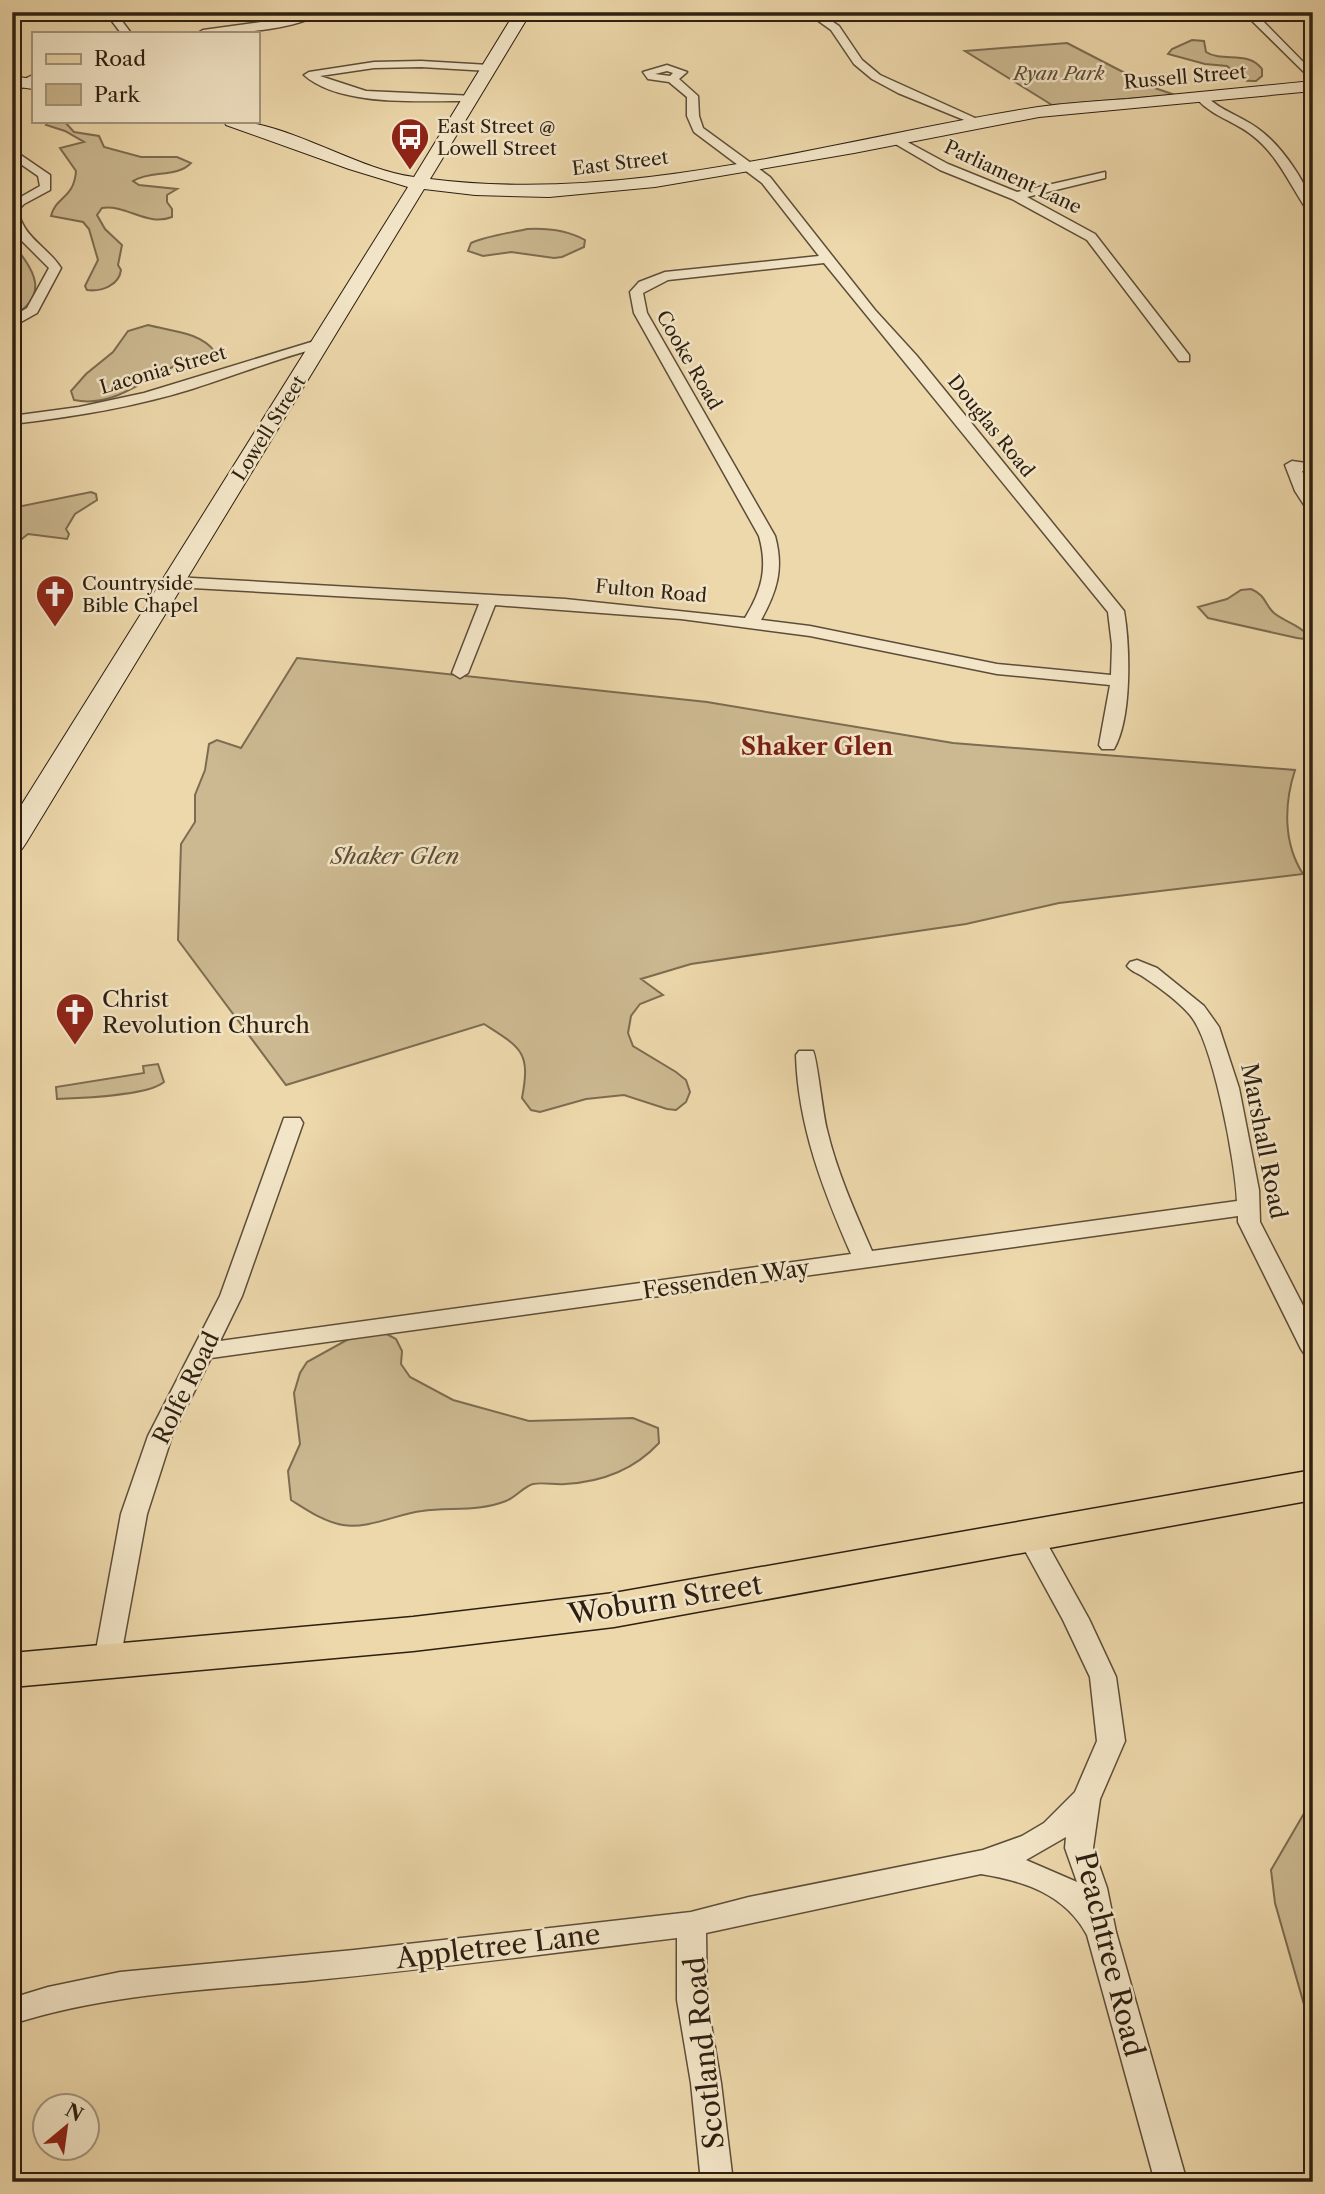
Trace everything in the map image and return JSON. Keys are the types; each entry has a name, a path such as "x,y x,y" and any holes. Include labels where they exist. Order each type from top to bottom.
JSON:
{"main road":[{"name":"Lowell Street","path":"12,843 523,12"},
{"name":"Russell Street","path":"854,148 1050,110 1313,86"},
{"name":"East Street","path":"235,122 387,176 424,176 486,191 549,192 626,186 854,148"},
{"name":"Woburn Street","path":"12,1670 413,1634 614,1610 1313,1485"}],"street":[{"path":"110,12 126,32"},
{"path":"210,32 292,21 317,12"},
{"path":"811,12 833,26 858,62 876,77 902,91 978,122"},
{"path":"1248,12 1313,78"},
{"path":"471,99 351,91 325,85 309,75 374,65 421,64 489,68"},
{"name":"Douglas Road","path":"672,79 692,96 694,125 698,131 766,180 828,260 1116,611 1121,637 1119,681 1108,745"},
{"path":"1201,97 1264,140 1313,210"},
{"name":"Parliament Lane","path":"896,140 944,167 1016,195 1084,232 1096,242 1184,358"},
{"path":"12,152 44,175 46,187 20,201 12,210 13,220 21,238 49,257 55,268 32,310 12,323"},
{"path":"1016,195 1101,175"},
{"name":"Cooke Road","path":"751,622 767,595 773,578 774,557 767,536 642,316 636,292 644,285 665,276 828,260"},
{"name":"Laconia Street","path":"12,420 93,409 136,399 227,373 297,348 321,343"},
{"path":"1313,468 1292,465 1302,491 1313,508"},
{"name":"Fulton Road","path":"174,582 578,605 751,622 997,669 1119,681"},
{"path":"460,673 489,600"},
{"name":"Marshall Road","path":"1137,966 1150,972 1190,1003 1209,1027 1229,1088 1249,1207 1249,1222 1313,1349"},
{"path":"806,1055 806,1082 826,1165 840,1205 865,1260"},
{"name":"Rolfe Road","path":"107,1661 134,1514 160,1436 230,1296 292,1123"},
{"name":"Fessenden Way","path":"203,1351 1249,1207"},
{"name":"Peachtree Road","path":"1030,1536 1076,1619 1103,1677 1111,1741 1086,1799 1079,1848 1093,1888 1101,1932 1171,2182"},
{"name":"Appletree Lane","path":"12,2011 52,1996 90,1988 346,1964 691,1924 749,1909 981,1863 1027,1849 1062,1827 1086,1799"},
{"name":"Appletree Lane","path":"981,1863 1017,1867 1052,1883 1086,1907 1101,1932"},
{"name":"Scotland Road","path":"691,1924 692,2000 706,2083 717,2182"}],"green space":[{"path":"1192,40 1204,41 1206,52 1213,55 1243,58 1256,63 1262,69 1262,76 1256,81 1246,80 1227,66 1205,64 1168,54 1172,49"},
{"name":"Ryan Park","path":"1067,43 1152,87 1175,95 1052,105 965,51"},
{"path":"48,122 65,122 74,132 99,136 104,147 141,157 177,157 191,163 179,171 133,181 139,185 177,189 167,195 172,217 154,219 111,208 102,208 97,215 105,229 122,245 118,265 120,275 104,289 87,290 85,286 98,260 89,229 83,222 51,216 53,209 69,192 75,180 76,171 60,148 84,142 65,131 46,125"},
{"path":"527,229 549,229 571,234 585,240 584,247 554,258 511,252 483,256 468,251 471,243"},
{"path":"12,243 32,272 35,291 32,300 12,317"},
{"path":"148,325 193,336 209,345 215,352 175,366 114,397 74,400 71,391 86,374 113,352 128,331"},
{"path":"91,492 96,494 97,500 75,514 66,529 69,534 67,539 28,534 12,547 12,508"},
{"path":"1251,589 1263,597 1274,613 1308,635 1304,639 1297,638 1208,618 1198,607 1227,599 1241,590"},
{"name":"Shaker Glen","path":"297,658 707,702 953,743 1295,770 1287,823 1296,862 1303,874 1059,903 966,924 691,964 641,979 663,995 640,1004 631,1016 628,1033 633,1046 686,1080 690,1092 686,1102 676,1110 624,1095 586,1099 540,1112 531,1110 522,1098 525,1070 520,1052 507,1039 484,1024 286,1085 178,940 181,844 195,822 195,795 205,770 209,744 217,740 241,748"},
{"path":"158,1064 164,1082 156,1087 113,1095 57,1099 56,1087 144,1073 143,1066"},
{"path":"381,1331 396,1339 402,1351 401,1364 410,1377 453,1400 529,1421 633,1418 658,1428 659,1443 639,1461 616,1473 579,1483 533,1484 510,1499 496,1504 422,1511 363,1525 343,1525 329,1521 291,1500 288,1471 300,1444 294,1393 300,1373 307,1362 354,1336"},
{"path":"1313,1798 1313,2036 1275,1903 1271,1870"}],"place":[{"name":"East Street @ Lowell Street","path":"410,171"},
{"name":"Countryside Bible Chapel","path":"55,628"},
{"name":"Christ Revolution Church","path":"75,1046"}],"district":[{"name":"Shaker Glen","path":"817,746"}]}
